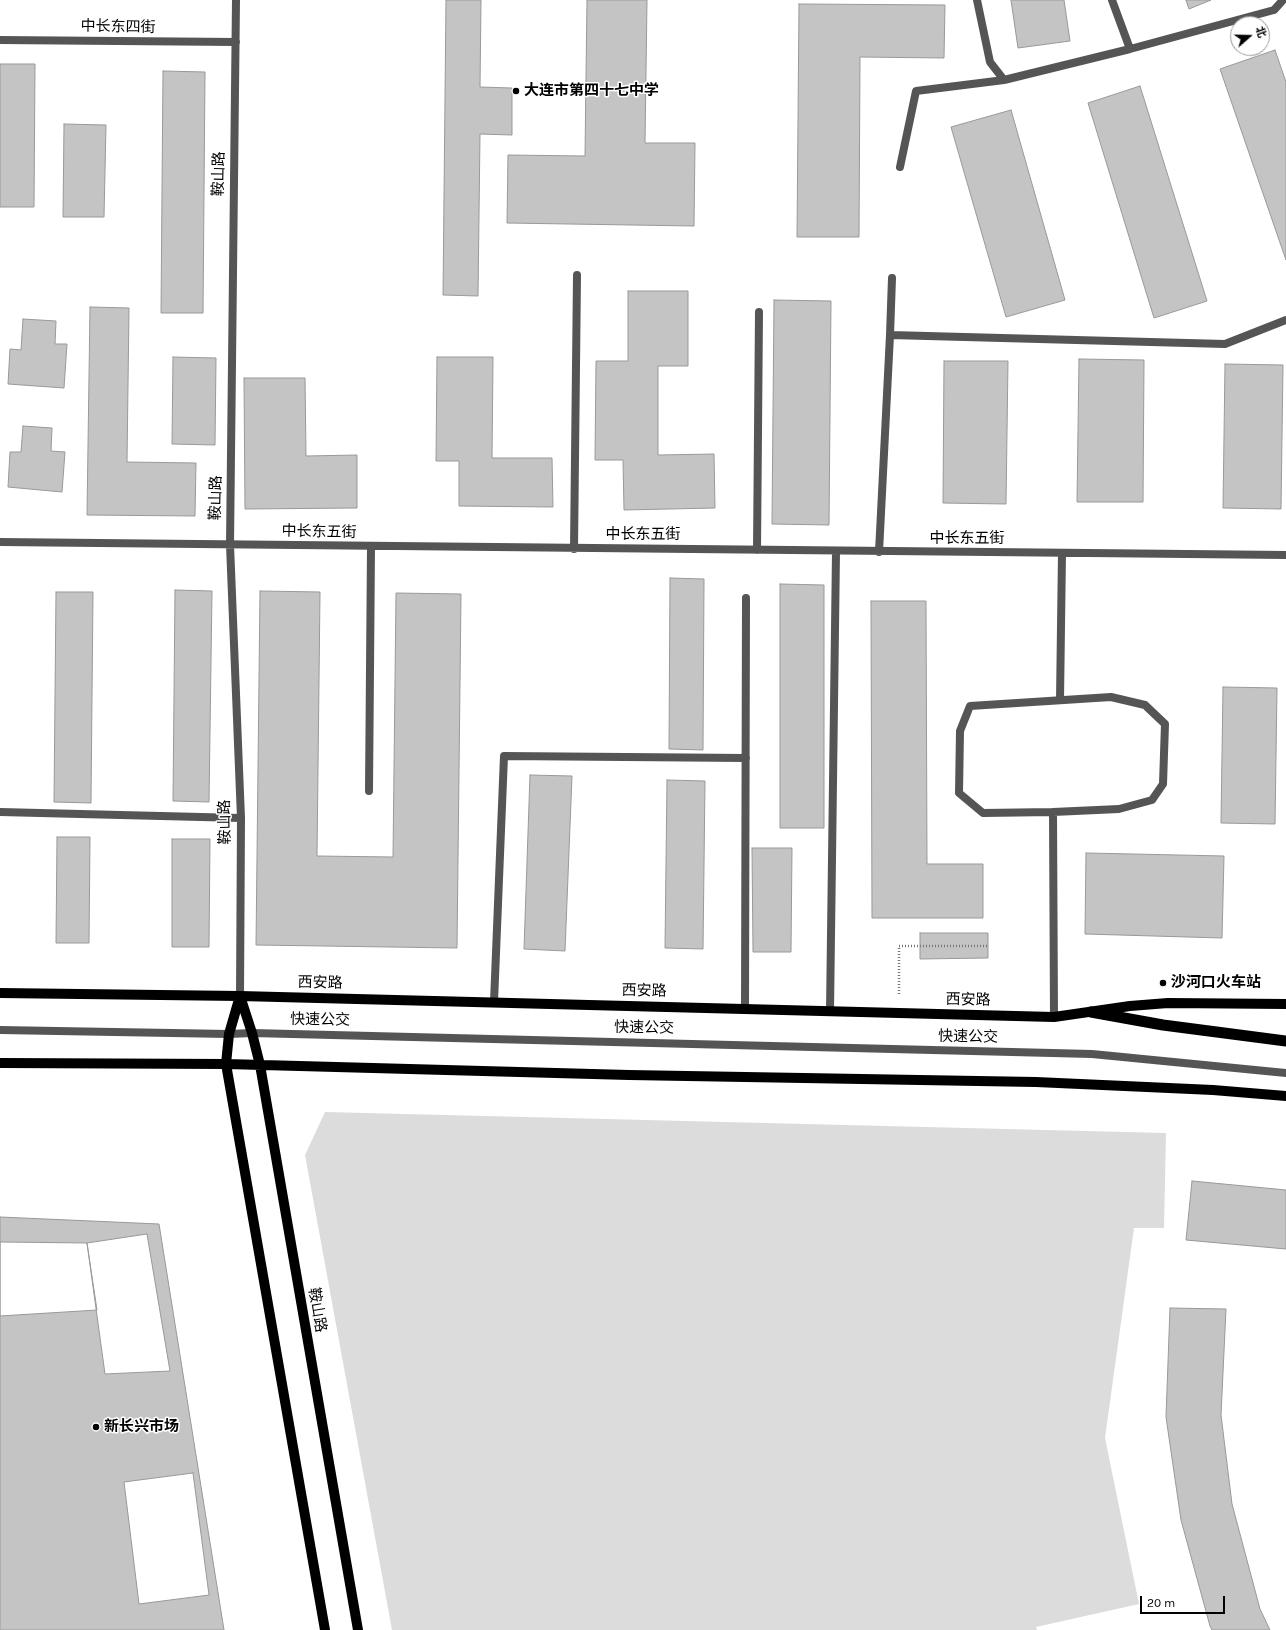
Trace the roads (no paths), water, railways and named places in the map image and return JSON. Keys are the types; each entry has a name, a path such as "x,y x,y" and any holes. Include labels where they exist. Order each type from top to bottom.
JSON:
{"highway":[{"path":"1091,1012 1163,1025 1286,1041"}],"main road":[{"name":"西安路","path":"0,993 240,996 1054,1017 1130,1006 1168,1003 1286,1004"},
{"name":"鞍山路","path":"240,996 252,1032 260,1065 358,1630"},
{"name":"鞍山路","path":"240,996 229,1034 226,1064 324,1630"},
{"path":"0,1063 226,1064 637,1075 1036,1082 1214,1090 1286,1096"}],"street":[{"name":"鞍山路","path":"236,0 230,545 241,818 240,996"},
{"path":"977,0 990,62 1004,80"},
{"path":"1112,0 1130,49"},
{"path":"900,167 916,91 1004,80 1130,49 1274,10 1283,0"},
{"name":"中长东四街","path":"0,40 236,42"},
{"path":"574,549 577,275"},
{"path":"879,552 892,278"},
{"path":"757,550 759,312"},
{"path":"890,335 1225,344 1286,320"},
{"name":"中长东五街","path":"0,542 1286,556"},
{"path":"369,791 372,547"},
{"path":"830,1011 836,552"},
{"path":"1060,700 1062,553"},
{"path":"745,1009 746,598"},
{"path":"1111,697 1145,705 1165,724 1163,784 1152,800 1119,809 1053,812 983,813 959,793 960,731 970,706 1111,697"},
{"path":"494,1002 504,756 746,758"},
{"path":"0,812 241,818"},
{"path":"1053,812 1054,1017"},
{"name":"快速公交","path":"0,1030 229,1034 252,1032 1092,1054 1286,1073"}],"place":[{"name":"大连市第四十七中学","path":"516,91"},
{"name":"沙河口火车站","path":"1163,983"},
{"name":"新长兴市场","path":"96,1427"}]}
